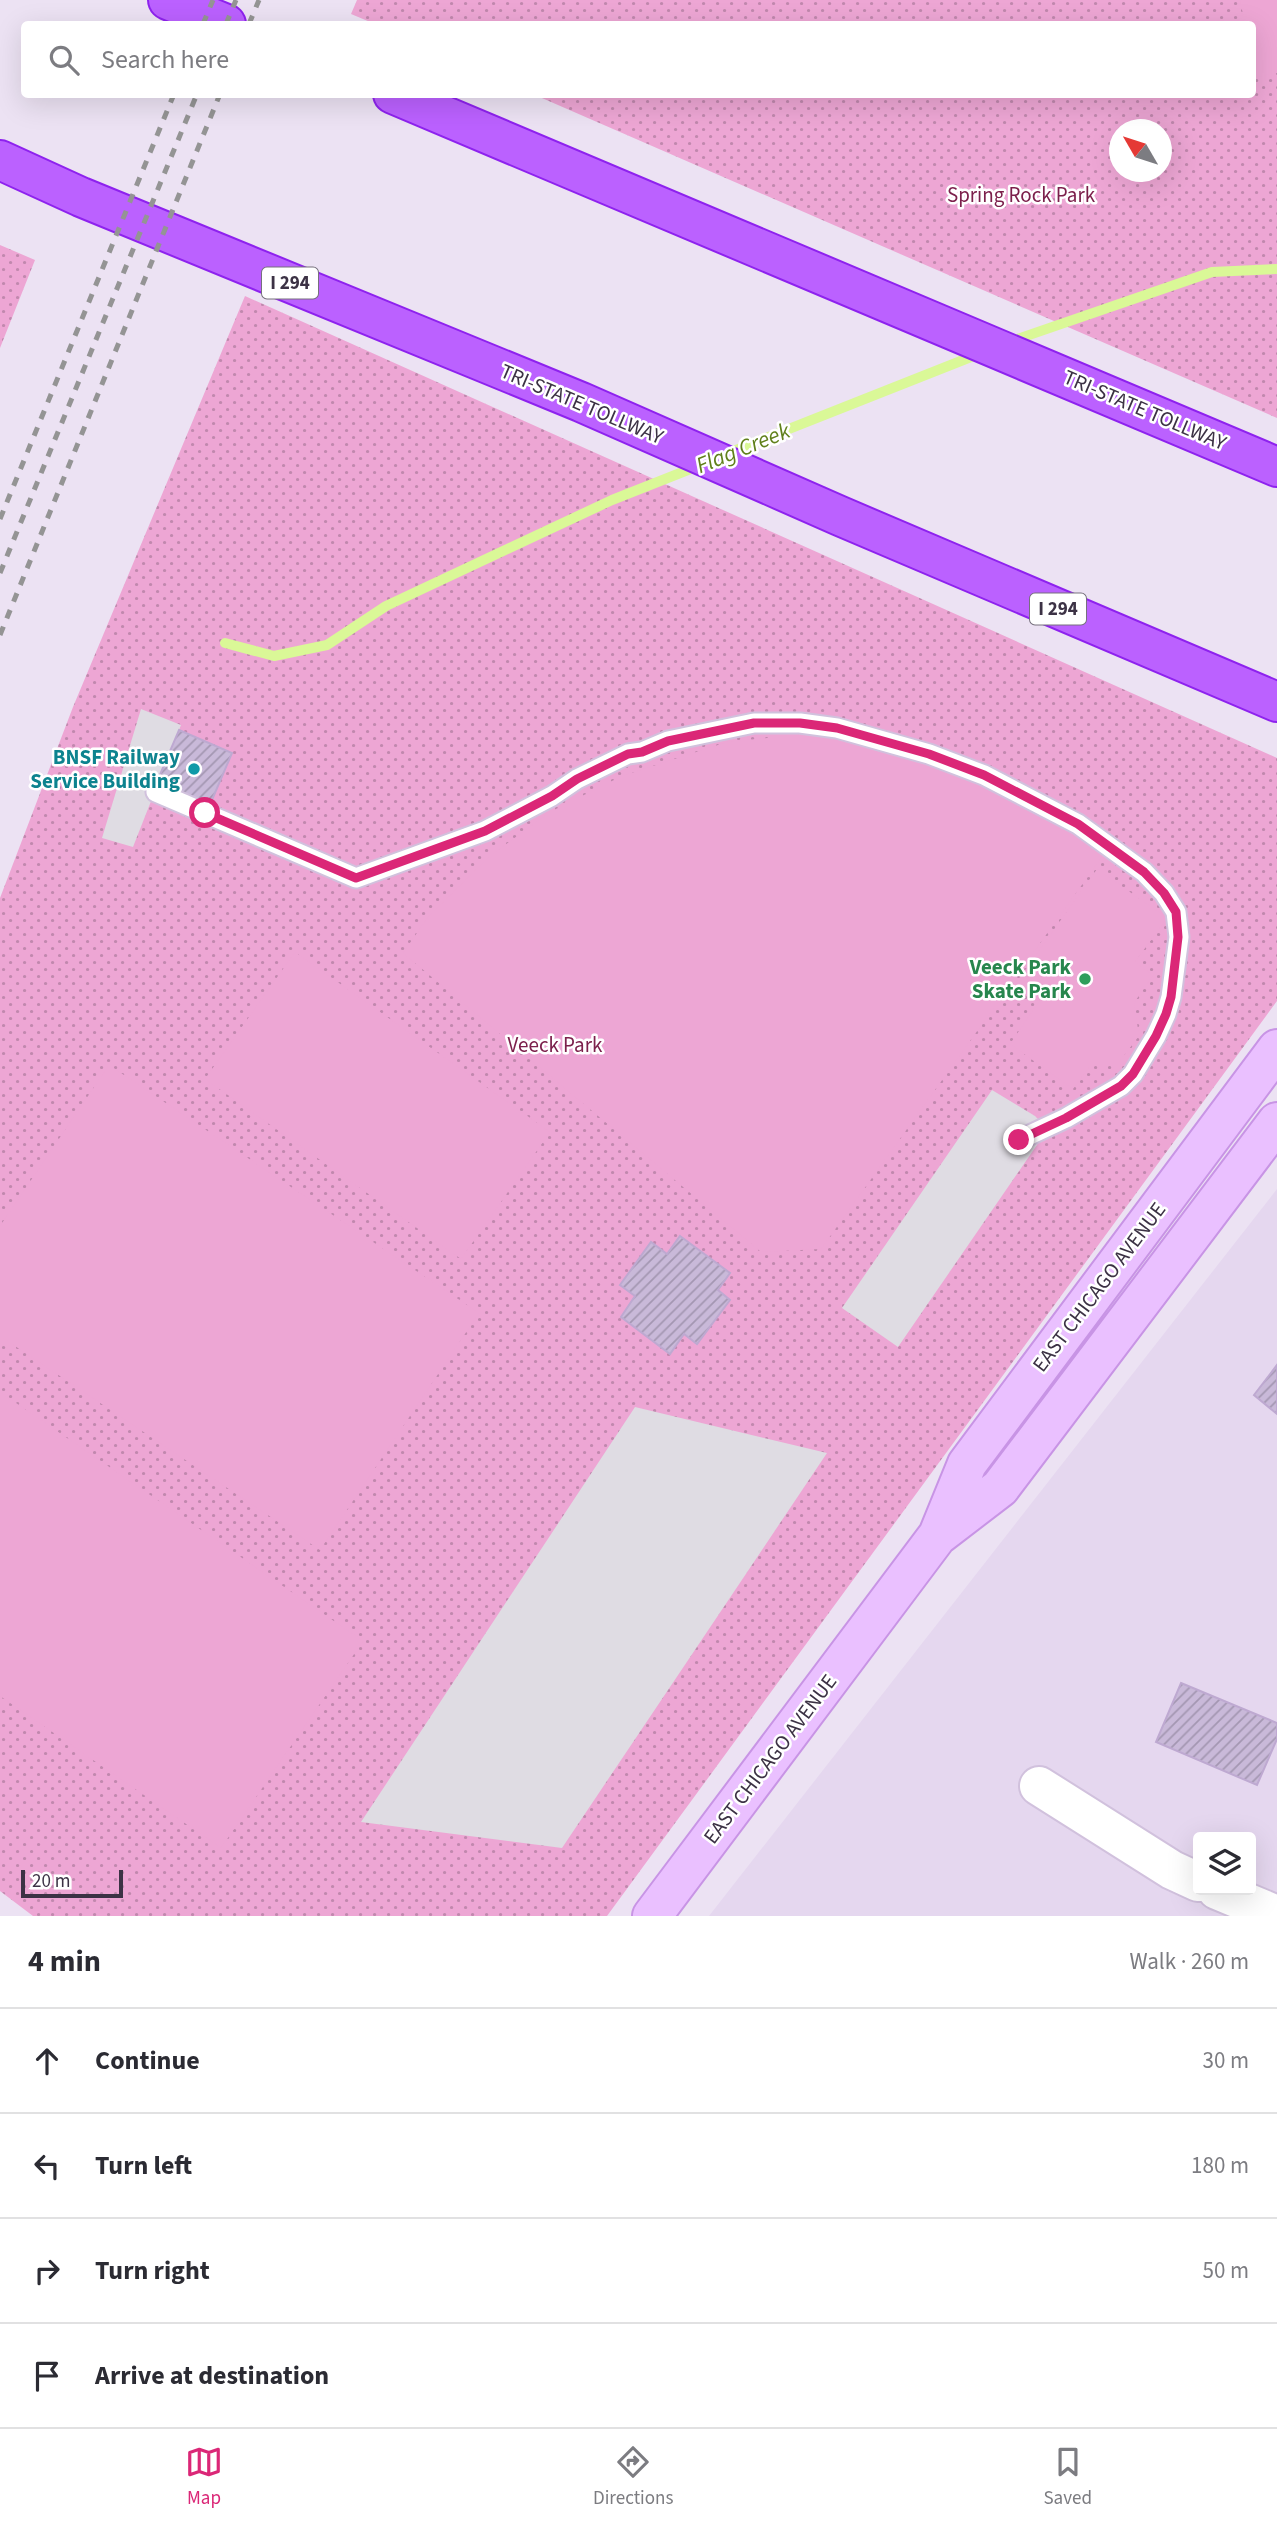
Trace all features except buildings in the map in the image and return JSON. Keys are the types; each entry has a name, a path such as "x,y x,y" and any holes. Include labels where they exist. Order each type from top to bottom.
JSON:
{"highway":[{"path":"168,0 219,21"},
{"name":"TRI-STATE TOLLWAY","path":"402,98 1277,467"},
{"name":"TRI-STATE TOLLWAY","path":"0,160 81,197 581,402 840,516 1277,702"}],"main road":[{"name":"EAST CHICAGO AVENUE","path":"652,1916 938,1535 967,1464 1277,1049"},
{"name":"EAST CHICAGO AVENUE","path":"938,1535 1000,1488 1277,1122"}],"street":[{"path":"1039,1786 1172,1870 1193,1880"},
{"path":"1229,1895 1277,1915"}],"lane":[{"path":"156,792 356,878 485,831 552,796 577,779 628,754 642,752 668,741 754,723 800,723 837,728 929,754 984,775 1078,824 1144,872 1164,893 1176,912 1178,937 1171,997 1156,1036 1133,1074 1121,1086 1066,1118 1019,1140"}],"shaded area":[{"path":"141,709 181,725 133,847 102,838"},
{"path":"992,1090 1035,1116 1048,1129 898,1347 842,1308"},
{"path":"1277,1189 1277,1916 709,1916"},
{"path":"635,1407 827,1453 562,1848 361,1822"}],"green space":[{"name":"Spring Rock Park","path":"357,0 1277,0 1277,418 542,98 1256,98 1256,21 368,21 351,14"},
{"path":"1240,0 1277,0 1277,73 1256,77 1256,21 1244,21"},
{"path":"0,245 35,260 0,348"},
{"name":"Veeck Park","path":"245,296 1277,758 1277,1001 607,1916 33,1916 0,1891 0,898 73,707"},
{"path":"827,732 932,759 1109,847 821,1249 761,1252 403,953 428,917 490,856 550,812 622,776 727,742"},
{"name":"Veeck Park Skate Park","path":"1097,869 1167,918 1135,962 1153,975 1134,1003 1139,1036 1119,1062 1089,1067 1073,1089 1010,1044 1040,1000 1016,983"},
{"path":"295,952 550,1132 461,1259 205,1079"},
{"path":"109,1065 479,1313 320,1550 0,1336 0,1226"},
{"path":"0,1392 363,1641 221,1848 0,1696"}],"waterway":[{"name":"Flag Creek","path":"1006,343 1212,272 1277,269"},
{"name":"Flag Creek","path":"726,454 981,353"},
{"name":"Flag Creek","path":"225,643 274,656 327,645 386,606 612,500 698,466"}],"railway":[{"path":"204,21 213,0"},
{"path":"227,21 236,0"},
{"path":"250,21 259,0"},
{"path":"0,519 172,98"},
{"path":"0,573 195,98"},
{"path":"0,635 218,98"}],"place":[{"name":"BNSF Railway Service Building","path":"194,769"},
{"name":"Veeck Park Skate Park","path":"1085,979"}],"route":[{"path":"205,813 356,878 485,831 552,796 577,779 628,754 642,752 668,741 754,723 800,723 837,728 929,754 984,775 1056,810 1115,849 1144,872 1164,893 1176,912 1178,937 1171,997 1156,1036 1133,1074 1121,1086 1066,1118 1019,1140"}]}
